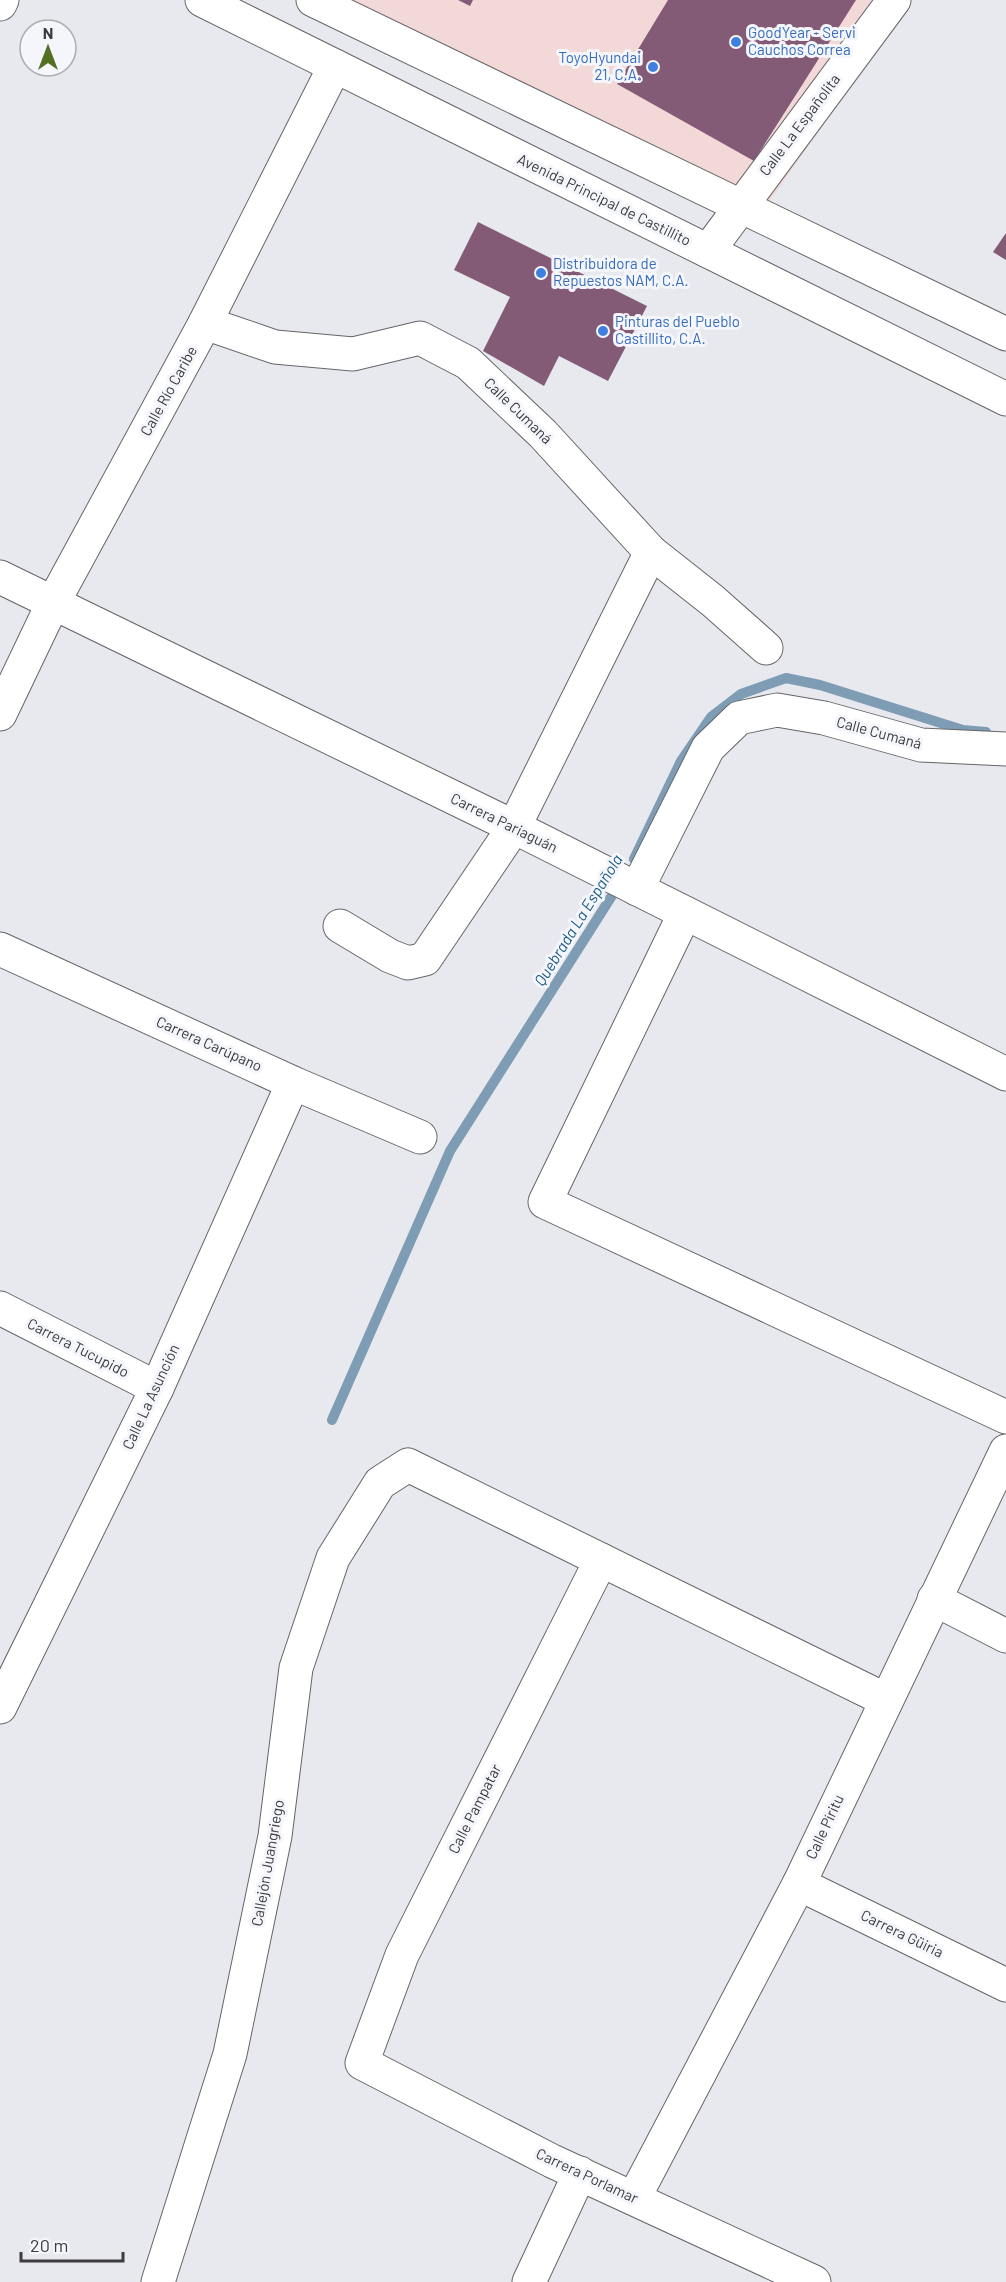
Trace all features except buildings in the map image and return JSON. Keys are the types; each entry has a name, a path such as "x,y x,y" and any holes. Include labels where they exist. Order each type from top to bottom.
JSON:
{"street":[{"path":"0,4 2,0"},
{"name":"Avenida Principal de Castillito","path":"202,0 1006,399"},
{"path":"313,0 474,80 1006,334"},
{"name":"Calle La Españolita","path":"708,251 894,0"},
{"name":"Calle Río Caribe","path":"0,714 53,603 205,323 336,66"},
{"name":"Calle Cumaná","path":"205,323 276,347 353,354 420,338 468,363 543,434 651,552 713,601 765,648"},
{"path":"340,926 390,956 408,963 425,959 514,827 651,552"},
{"name":"Carrera Pariaguán","path":"0,577 514,827 1006,1074"},
{"name":"Calle Cumaná","path":"635,888 708,748 739,718 777,710 824,718 921,745 1006,749"},
{"path":"685,913 545,1202 1006,1417"},
{"name":"Carrera Carúpano","path":"0,949 293,1083 420,1137"},
{"name":"Calle La Asunción","path":"0,1707 157,1388 293,1083"},
{"name":"Carrera Tucupido","path":"0,1308 157,1388"},
{"name":"Calle Píritu","path":"634,2198 799,1884 1006,1451"},
{"name":"Callejón Juangriego","path":"158,2282 230,2054 276,1836 296,1668 333,1558 380,1483 408,1465 601,1560"},
{"path":"601,1560 886,1700"},
{"name":"Calle Pampatar","path":"362,2062 402,1955 601,1560"},
{"path":"934,1599 1006,1636"},
{"name":"Carrera Güiria","path":"799,1884 1006,1985"},
{"name":"Carrera Porlamar","path":"362,2062 552,2161 814,2282"},
{"path":"529,2282 580,2174"}],"shaded area":[{"path":"298,0 910,0 758,218"}],"waterway":[{"name":"Quebrada La Española","path":"634,859 681,761 711,717 741,694 786,678 820,685 963,730 986,732"},
{"name":"Quebrada La Española","path":"332,1420 450,1151 620,883"}],"place":[{"name":"GoodYear - Servi Cauchos Correa","path":"736,42"},
{"name":"ToyoHyundai 21, C.A.","path":"653,67"},
{"name":"Distribuidora de Repuestos NAM, C.A.","path":"541,273"},
{"name":"Pinturas del Pueblo Castillito, C.A.","path":"603,331"}]}
